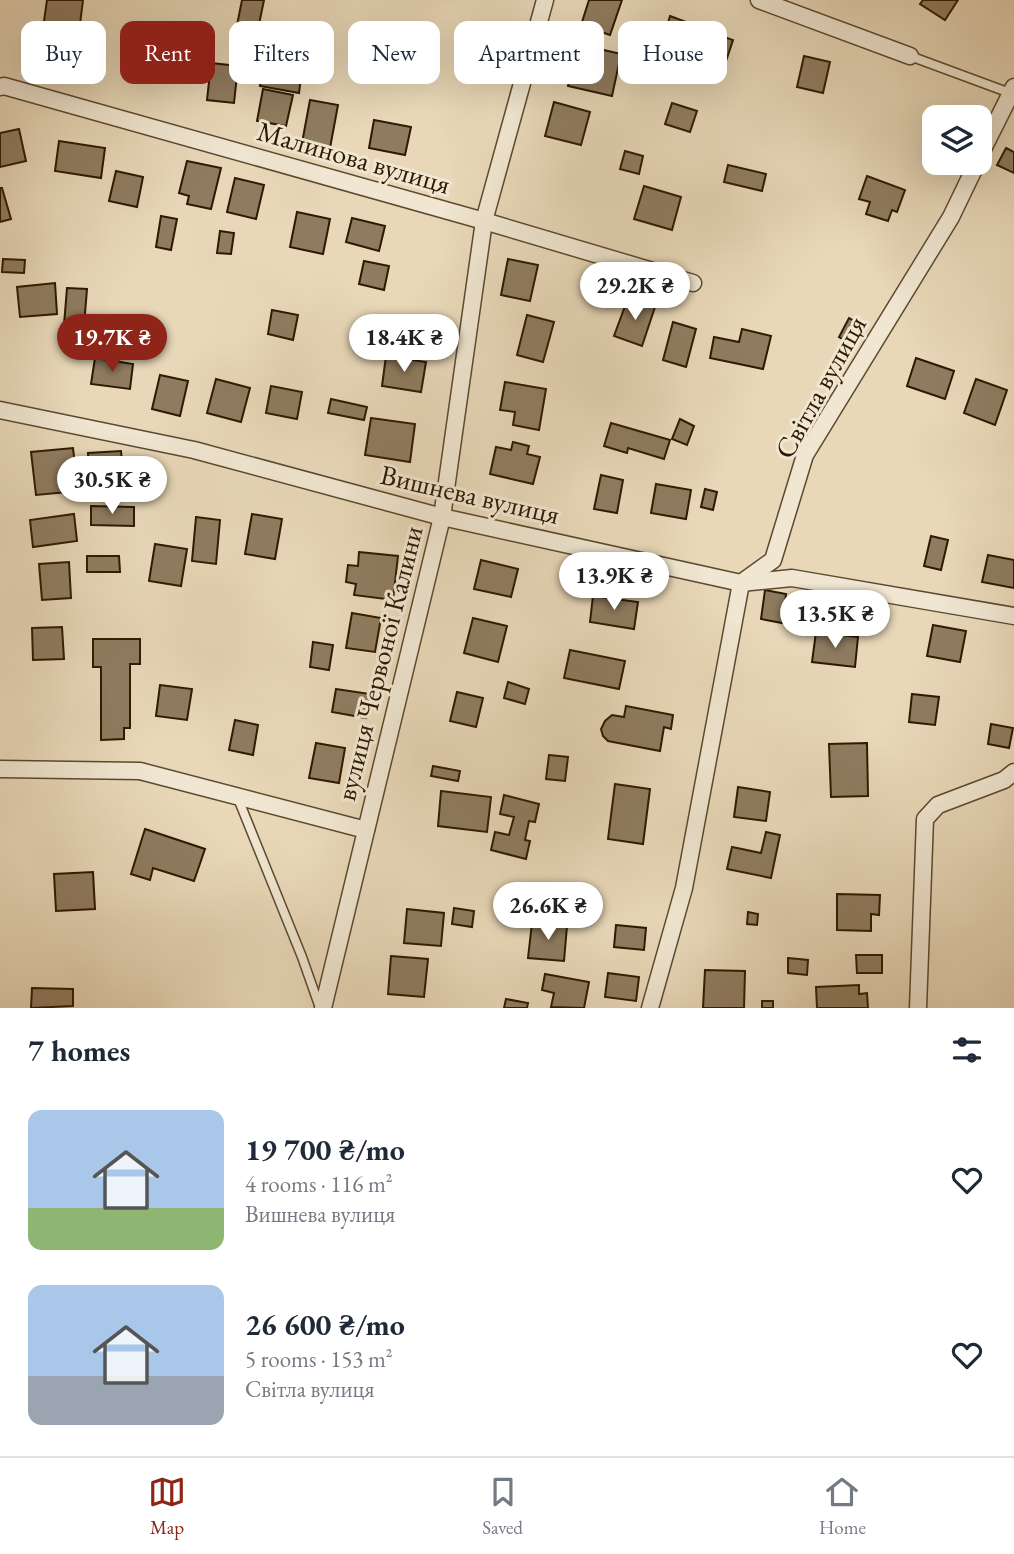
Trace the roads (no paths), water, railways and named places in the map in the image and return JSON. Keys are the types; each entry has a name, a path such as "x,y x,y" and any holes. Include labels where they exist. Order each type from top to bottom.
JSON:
{"street":[{"name":"вулиця Червоної Калини","path":"321,1008 442,517 484,221 545,0"},
{"path":"759,0 910,56"},
{"name":"Малинова вулиця","path":"0,87 484,221 693,283"},
{"path":"992,131 1012,90"},
{"name":"Світла вулиця","path":"741,583 773,560 805,455 951,217 970,175"},
{"name":"Вишнева вулиця","path":"0,410 194,450 442,517 741,583 792,578 1014,616"},
{"path":"650,1008 684,888 741,583"},
{"path":"0,769 140,771 366,830"},
{"path":"918,1008 925,819 938,805 1004,780 1014,772"}],"lane":[{"path":"910,56 1012,90"},
{"path":"237,796 321,1008"}]}
